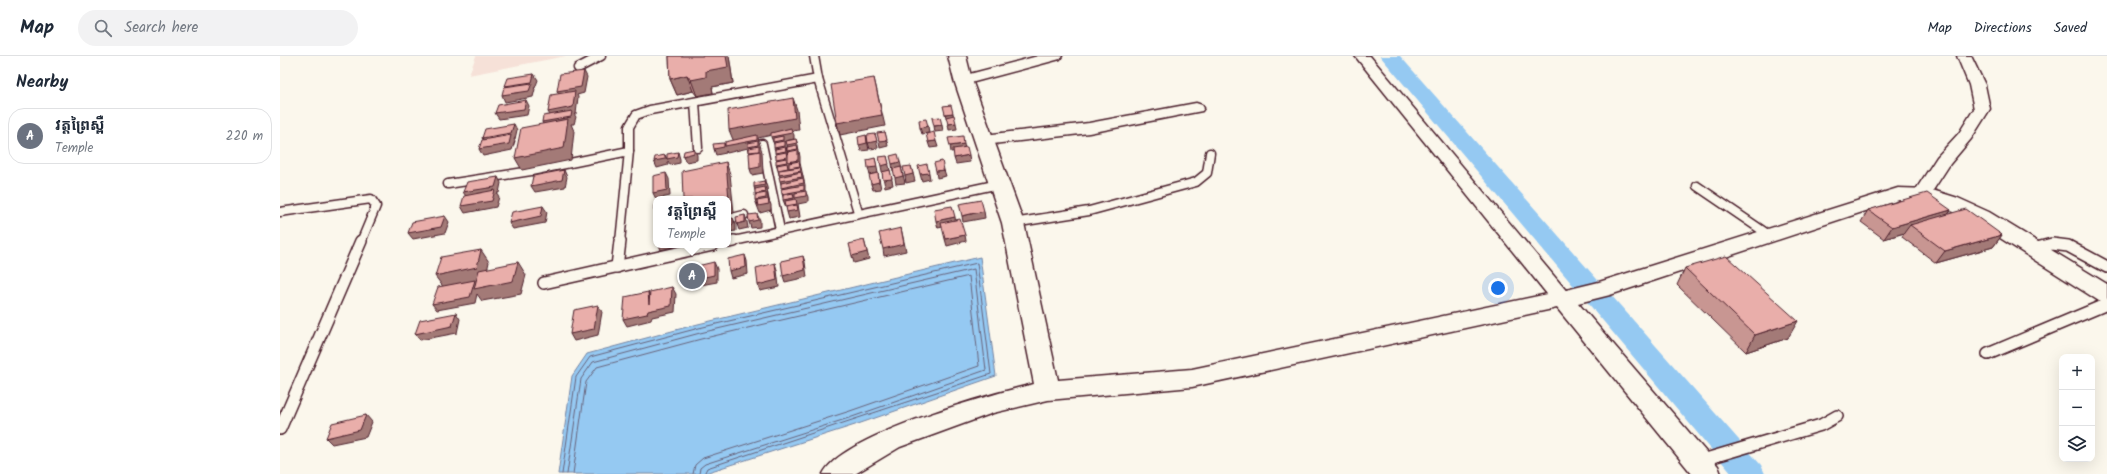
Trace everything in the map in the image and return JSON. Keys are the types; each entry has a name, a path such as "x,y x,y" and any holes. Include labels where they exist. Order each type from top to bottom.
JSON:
{"street":[{"path":"957,56 963,80 1013,223 1048,390"},
{"path":"963,80 1055,56"},
{"path":"1362,56 1583,294 1708,464"},
{"path":"1922,194 1943,161 1965,136 1982,109 1977,85 1964,56"},
{"path":"984,140 1089,128 1196,108"},
{"path":"836,474 850,463 891,440 990,404 1048,390 1192,378 1583,294 1898,194 1922,194 1952,203 1976,214 2107,295"}],"lane":[{"path":"578,68 600,56"},
{"path":"814,56 818,79 858,212"},
{"path":"617,267 629,151 629,127 636,115 650,110 818,79"},
{"path":"696,102 698,148"},
{"path":"762,144 780,230"},
{"path":"448,184 531,171 629,151"},
{"path":"1013,223 1089,211 1196,182 1207,173 1210,153"},
{"path":"731,241 858,212 999,184"},
{"path":"1697,186 1769,235"},
{"path":"280,212 371,199 376,206 280,429"},
{"path":"731,218 744,215"},
{"path":"2033,249 2052,244 2068,246 2107,267"},
{"path":"544,283 700,248"},
{"path":"1988,354 2107,304"},
{"path":"1708,464 1744,449 1821,425 1837,416"}],"shaded area":[{"path":"476,56 566,56 469,75"}],"water":[{"path":"980,257 996,376 855,425 702,474 558,474 572,376 587,354 698,324"}],"building":[{"path":"669,56 726,56 728,67 706,71 706,77 691,80 687,75 670,79"},
{"path":"584,71 581,87 557,91 560,74"},
{"path":"534,74 532,82 505,86 508,78"},
{"path":"874,78 882,115 837,123 831,85"},
{"path":"532,83 529,91 502,95 504,87"},
{"path":"575,91 573,107 548,112 551,95"},
{"path":"793,98 795,118 729,130 728,110"},
{"path":"526,100 524,109 495,113 498,105"},
{"path":"951,105 953,113 945,114 943,106"},
{"path":"572,111 571,117 542,122 543,116"},
{"path":"954,115 956,123 948,124 946,117"},
{"path":"940,117 942,125 934,126 932,118"},
{"path":"568,119 564,148 515,158 521,128"},
{"path":"926,119 928,126 920,128 919,120"},
{"path":"514,124 511,133 482,138 485,129"},
{"path":"791,128 792,133 771,137 771,133"},
{"path":"885,132 887,140 879,141 877,133"},
{"path":"934,132 936,141 928,142 926,134"},
{"path":"875,134 877,141 868,143 867,135"},
{"path":"511,135 509,144 479,149 482,140"},
{"path":"757,135 757,140 725,146 725,142"},
{"path":"866,135 867,143 859,145 858,137"},
{"path":"783,136 783,140 773,142 773,138"},
{"path":"963,136 964,144 950,146 948,138"},
{"path":"796,139 797,143 787,145 786,141"},
{"path":"758,141 758,145 748,147 748,143"},
{"path":"784,141 784,146 774,148 774,143"},
{"path":"724,143 724,147 714,149 713,144"},
{"path":"797,145 798,149 787,151 787,147"},
{"path":"759,146 759,151 749,152 749,148"},
{"path":"785,147 786,151 775,153 775,149"},
{"path":"967,147 969,155 954,158 953,149"},
{"path":"694,149 694,153 683,156 684,151"},
{"path":"798,150 798,160 788,162 788,152"},
{"path":"760,151 760,167 750,169 749,153"},
{"path":"678,152 677,157 667,159 667,154"},
{"path":"786,152 787,157 776,159 776,154"},
{"path":"898,154 900,162 892,164 890,156"},
{"path":"665,155 665,159 654,161 655,157"},
{"path":"887,156 889,164 881,166 879,157"},
{"path":"786,158 787,162 776,164 776,160"},
{"path":"875,158 877,167 868,168 867,160"},
{"path":"799,161 800,166 789,168 789,163"},
{"path":"942,161 944,170 936,171 934,163"},
{"path":"726,162 729,196 683,196 682,171"},
{"path":"787,163 788,168 778,170 777,165"},
{"path":"927,164 929,173 920,174 918,166"},
{"path":"911,166 913,174 905,176 903,167"},
{"path":"800,167 801,171 779,175 779,170"},
{"path":"901,167 903,176 895,178 893,169"},
{"path":"564,170 562,180 531,186 533,176"},
{"path":"890,170 892,179 883,180 882,172"},
{"path":"801,172 802,177 780,181 779,177"},
{"path":"666,173 667,190 653,193 653,176"},
{"path":"878,173 879,182 871,184 869,175"},
{"path":"498,177 495,187 463,192 467,182"},
{"path":"803,178 804,183 781,188 781,183"},
{"path":"764,181 765,185 754,187 754,183"},
{"path":"804,185 804,190 782,194 781,189"},
{"path":"765,187 766,192 755,194 755,189"},
{"path":"495,190 492,201 461,206 464,196"},
{"path":"806,191 806,196 795,198 795,193"},
{"path":"766,193 766,198 755,200 755,195"},
{"path":"793,193 794,198 783,200 783,195"},
{"path":"1927,193 1951,210 1892,227 1868,210"},
{"path":"768,199 769,204 758,206 757,201"},
{"path":"796,199 797,204 786,206 785,201"},
{"path":"981,200 984,211 962,216 959,204"},
{"path":"797,205 798,210 787,212 786,207"},
{"path":"543,206 541,216 509,223 512,212"},
{"path":"952,206 955,217 936,221 934,209"},
{"path":"1966,209 2002,235 1945,251 1910,225"},
{"path":"757,214 758,220 749,222 748,215"},
{"path":"745,215 745,222 737,224 736,217"},
{"path":"445,216 441,227 408,233 412,222"},
{"path":"731,218 733,218 733,225 731,225"},
{"path":"960,219 965,235 945,239 941,223"},
{"path":"901,228 904,244 883,249 879,233"},
{"path":"864,240 867,252 852,256 849,244"},
{"path":"481,250 477,267 435,276 441,257"},
{"path":"745,255 746,267 729,271 728,259"},
{"path":"803,256 805,270 783,276 781,261"},
{"path":"1726,256 1798,321 1755,335 1685,268"},
{"path":"518,262 513,281 474,289 479,270"},
{"path":"714,262 714,275 692,280 693,267"},
{"path":"775,263 777,280 758,285 756,268"},
{"path":"475,280 470,297 432,304 438,287"},
{"path":"672,287 671,306 648,311 647,314 623,319 625,297 648,292 649,304 650,292"},
{"path":"598,305 594,329 570,334 574,310"},
{"path":"456,313 452,326 415,334 420,320"},
{"path":"366,415 360,430 326,438 332,423"}],"waterway":[{"path":"1390,56 1750,474"}],"place":[{"name":"វត្តព្រៃស្ពឺ","path":"692,276"}]}
